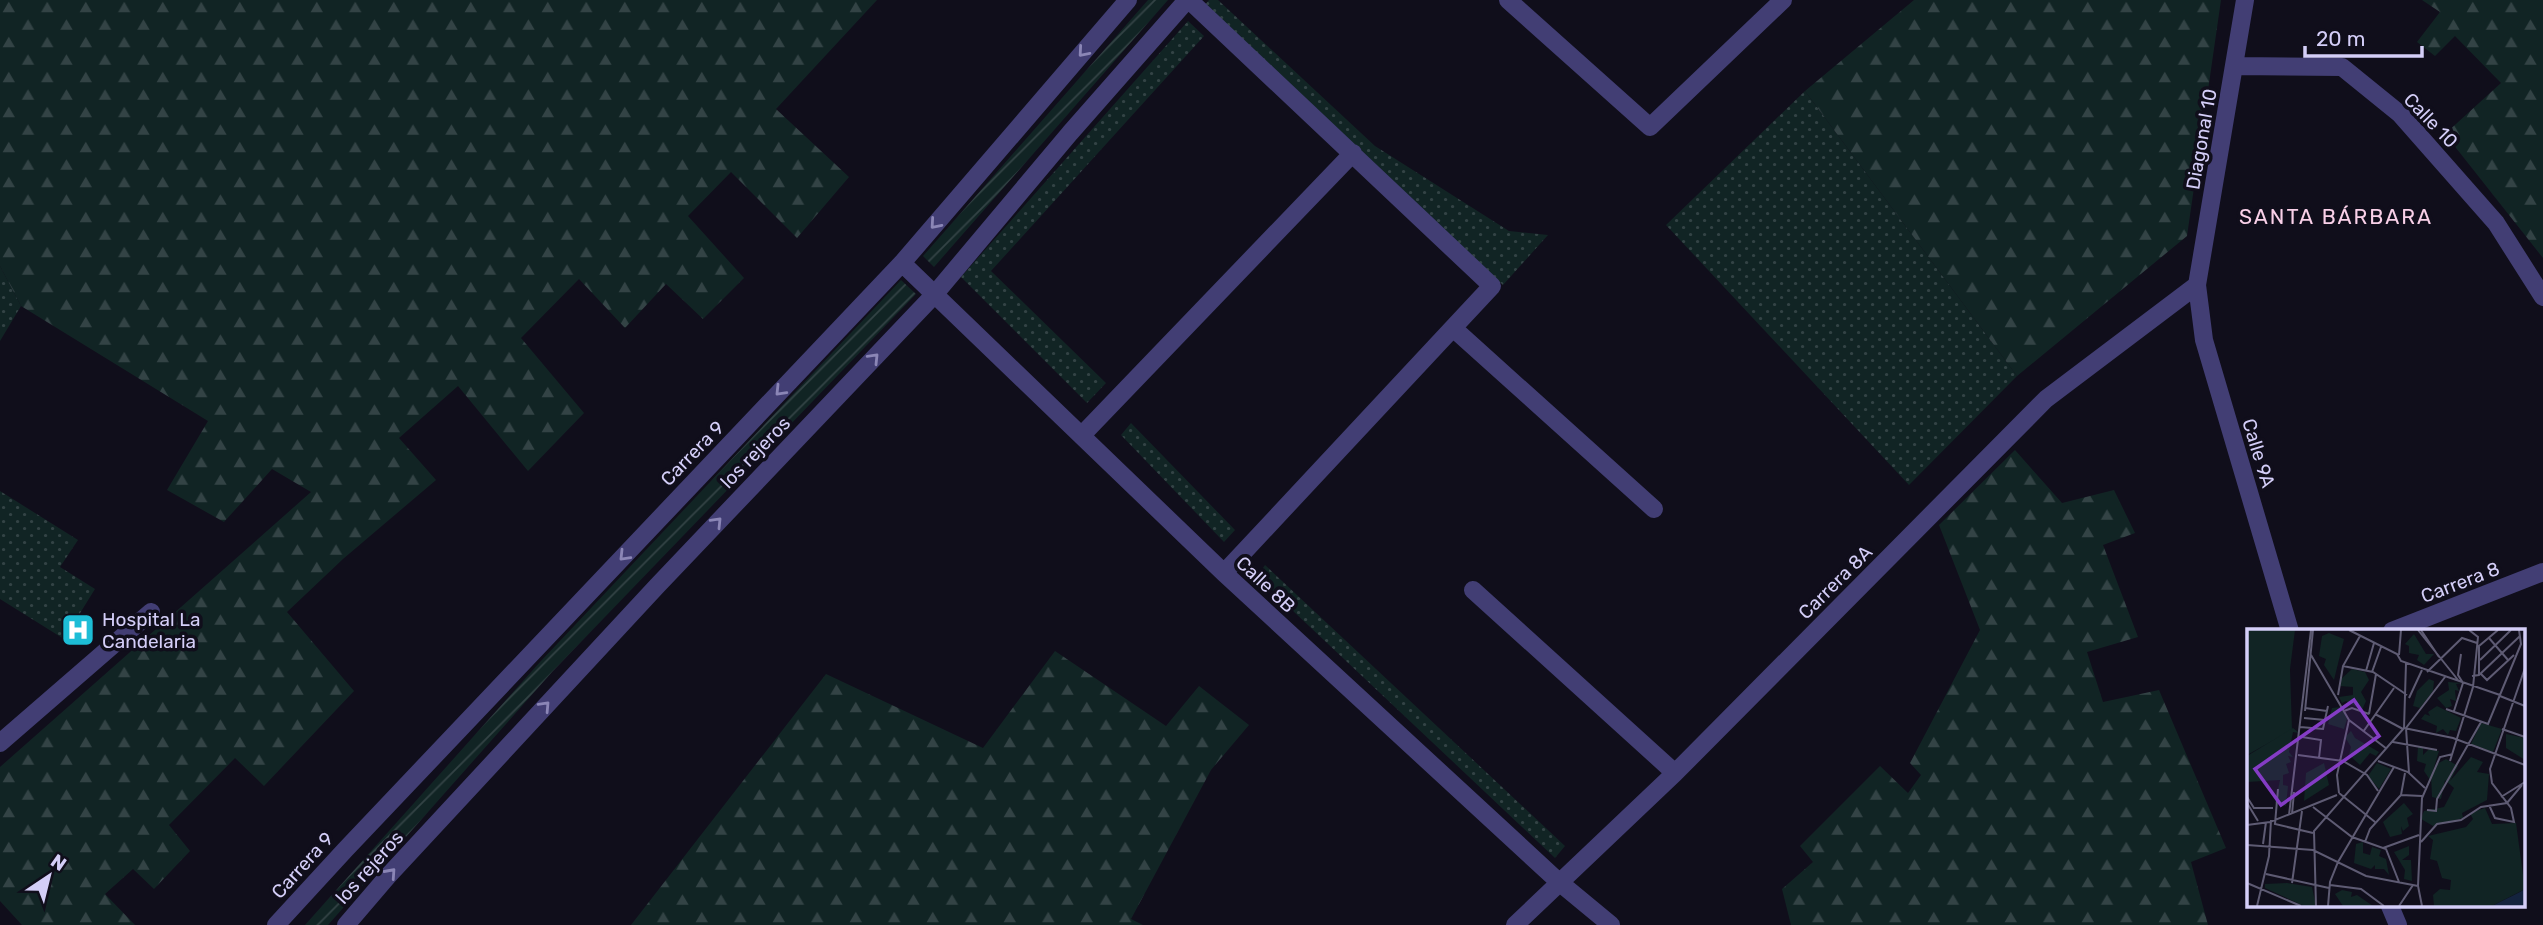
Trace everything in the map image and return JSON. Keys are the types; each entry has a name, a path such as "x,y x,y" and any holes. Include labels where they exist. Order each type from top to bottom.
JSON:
{"street":[{"name":"Carrera 9","path":"276,925 902,262 1128,0"},
{"path":"1188,0 1492,286 1224,573"},
{"name":"los rejeros","path":"346,925 388,876 657,586 934,295 1070,133 1188,0"},
{"path":"1508,0 1650,127 1783,0"},
{"name":"Diagonal 10","path":"2197,285 2245,0"},
{"name":"Calle 10","path":"2234,66 2342,67 2400,114 2497,223 2543,297"},
{"path":"1082,435 1353,153"},
{"name":"Calle 8B","path":"902,262 1224,573 1559,882 1611,925"},
{"name":"Calle 9A","path":"2197,285 2204,340 2289,629"},
{"name":"Carrera 8A","path":"1515,925 1675,773 2046,399 2197,285"},
{"path":"1454,328 1654,509"},
{"name":"Carrera 8","path":"2397,629 2543,572"},
{"path":"1473,590 1675,773"},
{"path":"0,743 151,612"},
{"path":"2391,908 2398,925"}],"green space":[{"path":"0,0 877,0 776,109 849,177 797,238 731,172 688,216 744,278 703,319 666,284 625,328 579,279 521,338 584,413 528,471 458,386 399,438 436,480 343,559 287,612 354,691 264,786 235,758 169,825 190,851 154,889 133,869 105,894 135,925 22,925 0,901 0,767 311,492 272,469 224,522 167,490 208,421 21,306 0,266"},
{"path":"1148,0 1168,0 934,267 923,256"},
{"path":"1209,0 1218,0 1375,146 1509,231 1548,235 1503,285 1204,6"},
{"path":"1914,0 2221,0 2187,236 2017,376 1805,91"},
{"path":"2422,0 2543,0 2543,258 2445,134 2501,83 2455,36 2435,56 2417,42 2440,12"},
{"path":"1188,21 1204,36 991,271 1106,383 1087,403 961,277"},
{"path":"1805,91 2017,376 1909,485 1666,225"},
{"path":"0,266 21,306 0,341"},
{"path":"901,280 916,294 552,672 328,925 305,925 540,662"},
{"path":"1131,423 1235,530 1224,542 1121,435"},
{"path":"2015,450 2062,503 2114,490 2135,533 2103,545 2138,637 2087,652 2103,702 2159,690 2226,848 2191,862 2208,925 1791,925 1782,889 1813,862 1800,846 1880,766 1908,793 1921,775 1910,763 1980,630 1939,525"},
{"path":"0,491 78,540 60,567 95,589 64,639 0,599"},
{"path":"1265,565 1565,846 1555,858 1257,577"},
{"path":"1055,651 1166,726 1199,686 1249,725 1211,770 1131,919 1143,925 631,925 826,674 983,748"}],"place":[{"name":"Hospital La Candelaria","path":"78,630"}],"district":[{"name":"SANTA BÁRBARA","path":"2336,217"}]}
